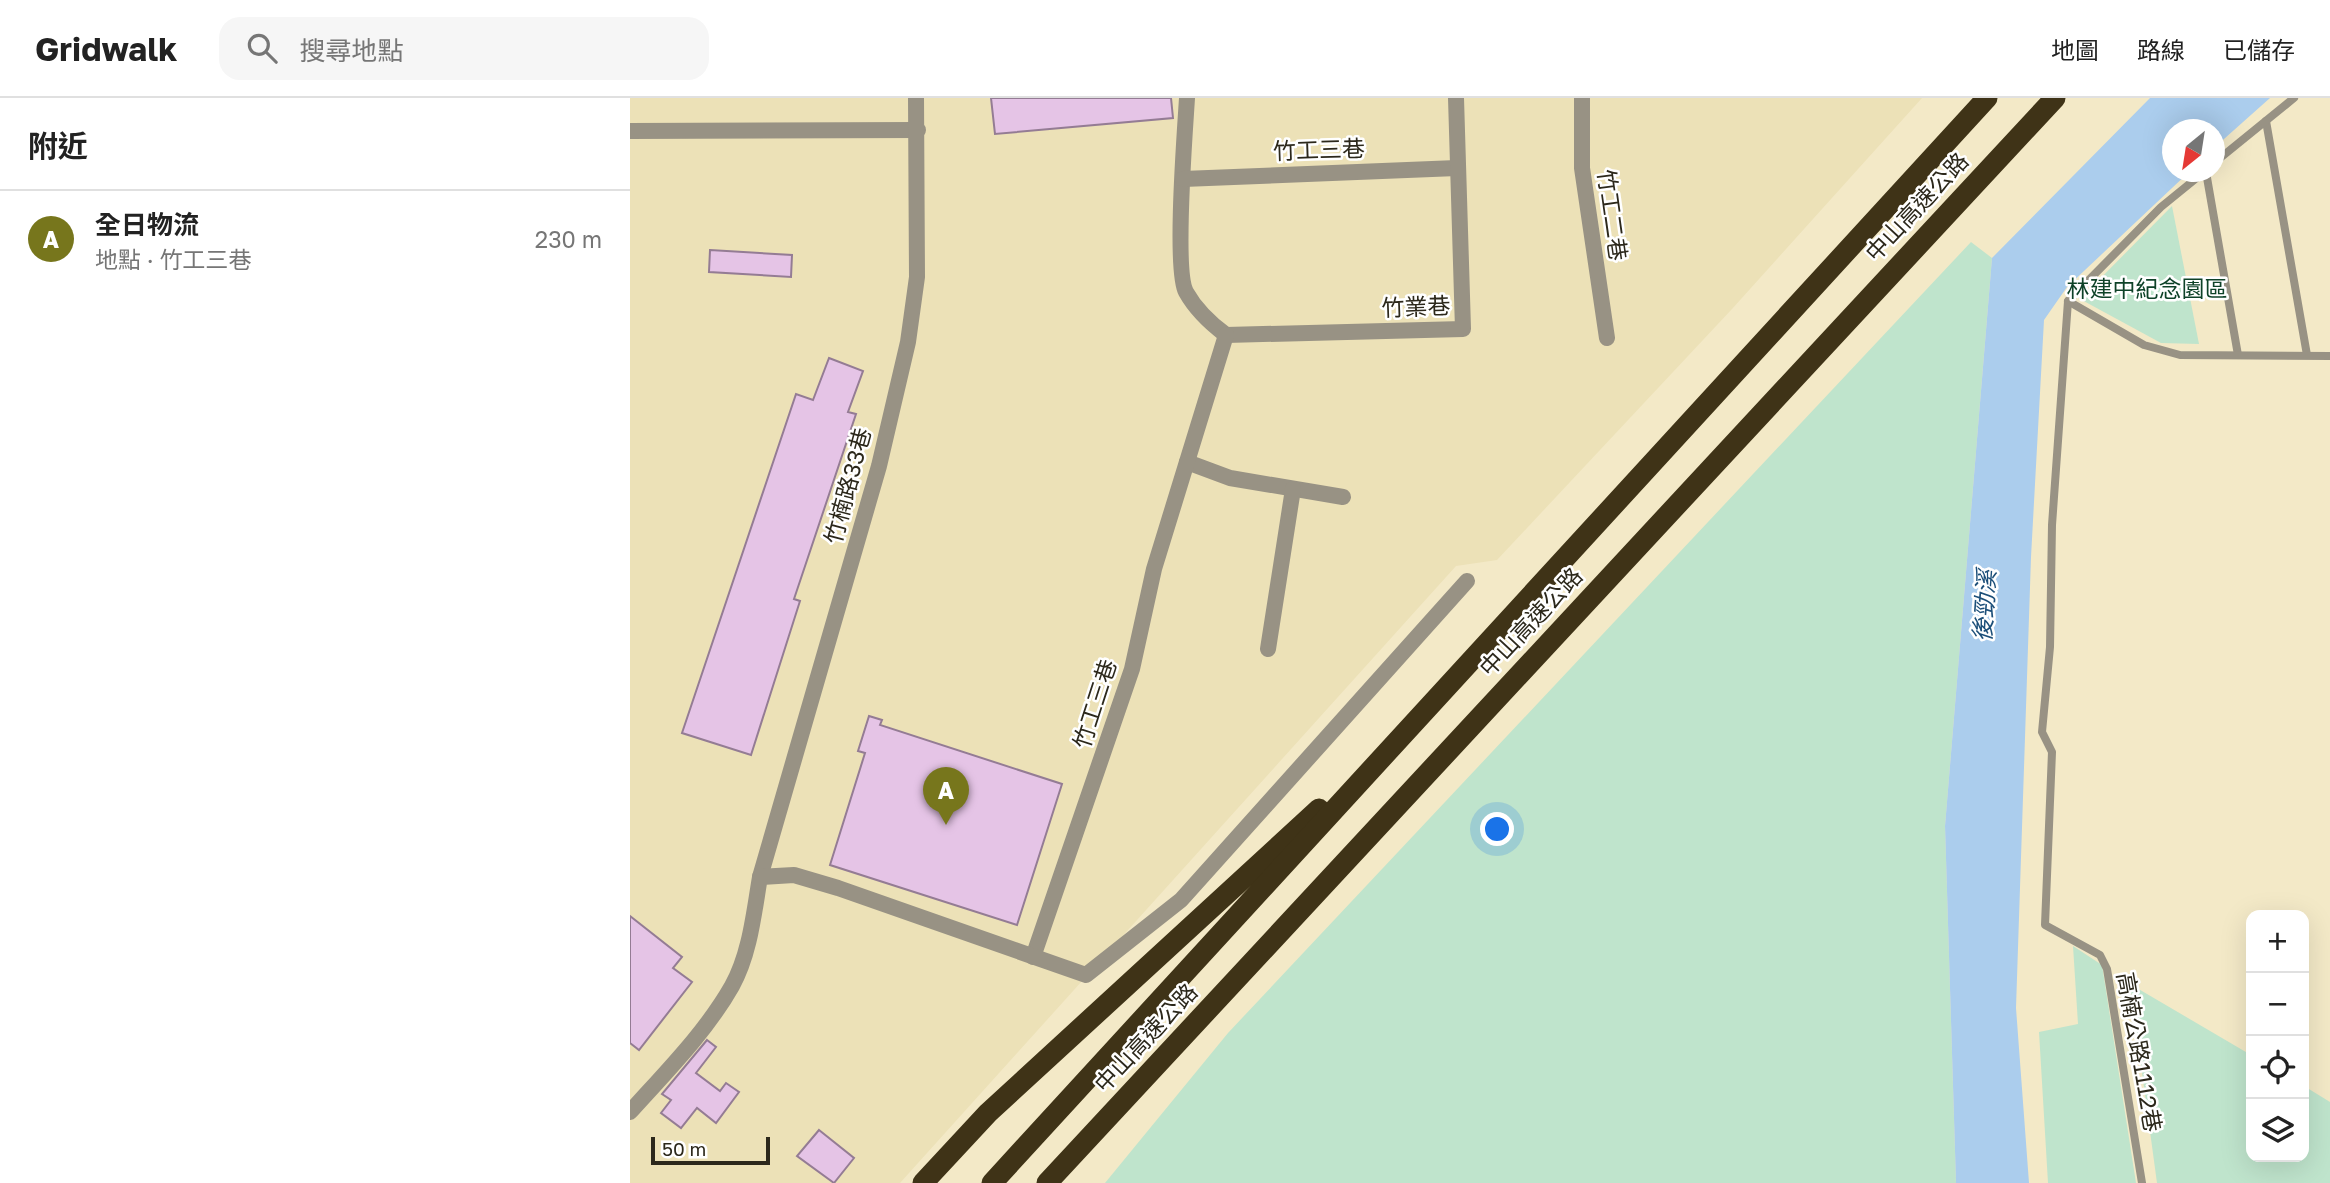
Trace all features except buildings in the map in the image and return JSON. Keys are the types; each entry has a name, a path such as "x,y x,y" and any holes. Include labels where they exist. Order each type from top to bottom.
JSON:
{"highway":[{"name":"中山高速公路","path":"992,1183 1987,98"},
{"name":"中山高速公路","path":"1047,1183 2055,98"},
{"path":"923,1183 988,1113 1441,695"},
{"path":"1065,1183 1159,1062"}],"street":[{"name":"竹楠路33巷","path":"630,1112 681,1056 732,985 750,934 760,877 879,466 908,342 917,276 916,98"},
{"path":"1187,98 1183,178 1184,290 1204,318 1226,335"},
{"name":"竹業巷","path":"1226,335 1463,329 1456,98"},
{"name":"竹工二巷","path":"1582,98 1582,168 1607,338"},
{"path":"630,131 918,130"},
{"name":"竹工三巷","path":"1183,178 1457,168"},
{"name":"竹工三巷","path":"1033,957 1132,668 1154,569 1226,335"},
{"path":"1187,463 1230,478 1343,497"},
{"path":"1268,649 1293,489"},
{"path":"760,877 794,875 816,881 1086,975 1181,900 1467,581"}],"lane":[{"path":"2225,154 2294,98"},
{"path":"2266,121 2307,355"},
{"path":"2192,182 2161,207 2068,300 2144,345 2180,355 2330,356"},
{"path":"2207,182 2238,355"},
{"name":"高楠公路1112巷","path":"2068,300 2052,525 2050,647 2042,724 2042,732 2052,752 2045,925 2100,955 2107,969 2142,1183"}],"shaded area":[{"path":"630,98 1922,98 1732,309 1497,560 1456,566 900,1183 630,1183"}],"green space":[{"name":"林建中紀念園區","path":"2172,206 2199,344 2161,343 2080,299"},
{"path":"1971,242 1992,258 1945,826 1956,1183 1105,1183 1228,1033"},
{"path":"2073,946 2102,965 2136,1183 2048,1183 2039,1032 2078,1024"},
{"path":"2130,984 2246,1052 2246,1162 2309,1162 2309,1089 2330,1102 2330,1183 2157,1183"}],"water":[{"name":"後勁溪","path":"2150,98 2270,98 2225,138 2225,119 2162,119 2162,182 2178,182 2067,287 2044,320 2031,557 2016,1008 2029,1183 1956,1183 1945,826 1992,258"}],"place":[{"name":"全日物流","path":"946,825"}]}
